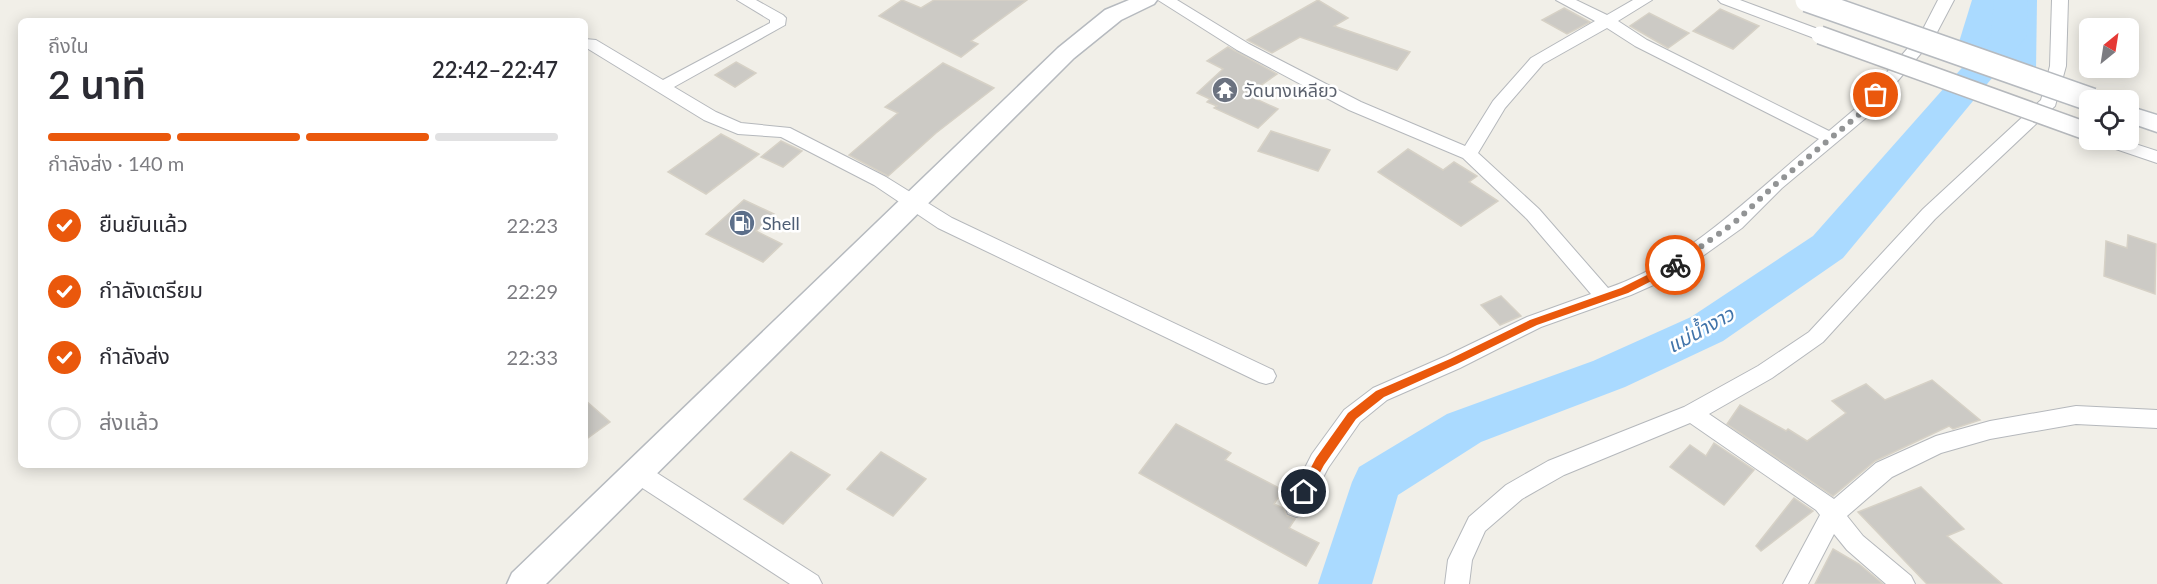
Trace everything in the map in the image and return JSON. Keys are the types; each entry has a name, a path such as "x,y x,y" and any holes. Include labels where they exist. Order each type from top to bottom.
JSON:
{"main road":[{"path":"524,584 1066,53 1113,15 1147,0"},
{"path":"1807,0 2079,95"}],"street":[{"path":"662,87 777,25 778,18 745,0"},
{"path":"1166,0 1243,46 1355,106 1469,154 1533,214 1605,297"},
{"path":"1564,0 1605,20 1641,43 1832,139"},
{"path":"1469,154 1499,105 1537,61 1605,20 1644,0"},
{"path":"1726,0 2079,129"},
{"path":"1296,507 1320,461 1352,416 1380,394 1453,362 1533,322 1605,297 1669,270 1734,223 1776,184 1861,113 1928,35 1947,0"},
{"path":"1457,584 1460,560 1476,524 1514,492 1556,468 1692,413 1765,372 1816,336 1929,214 2049,102 2058,66 2060,0"},
{"path":"590,43 710,116 738,128 784,132 880,181 945,223 1266,376"},
{"path":"2136,150 2157,157"},
{"path":"1692,413 1824,503 1855,543 1903,584"},
{"path":"1795,584 1833,514 1884,470 1936,445 1990,430 2076,415 2157,419"},
{"path":"638,473 810,584"}],"water":[{"path":"1972,0 2037,0 2036,70 1959,42"}],"building":[{"path":"902,0 921,8 934,0 1027,0 971,41 978,44 961,57 879,16"},
{"path":"1318,0 1348,18 1334,26 1410,52 1397,70 1300,37 1272,53 1247,40"},
{"path":"1564,8 1590,22 1567,34 1542,20"},
{"path":"1720,9 1759,26 1733,49 1693,31"},
{"path":"1649,13 1689,33 1668,48 1630,26"},
{"path":"1228,47 1277,74 1247,95 1278,109 1258,128 1214,108 1217,106 1207,102 1210,99 1197,93 1223,69 1207,61"},
{"path":"736,62 756,73 735,87 715,75"},
{"path":"943,63 994,88 936,133 888,176 849,155 898,113 885,107"},
{"path":"1271,131 1330,150 1318,171 1258,151"},
{"path":"721,134 759,154 706,194 668,172"},
{"path":"781,141 802,151 783,167 761,157"},
{"path":"1408,149 1443,170 1454,162 1477,176 1469,182 1498,201 1461,226 1378,172"},
{"name":"Shell","path":"744,200 774,214 756,231 782,244 763,262 706,234"},
{"path":"2128,235 2156,244 2155,294 2104,276 2106,241 2127,248"},
{"path":"1501,296 1521,316 1500,325 1481,305"},
{"path":"1932,380 1980,420 1953,429 1949,426 1875,461 1833,496 1727,424 1740,405 1807,441 1846,413 1832,401 1866,384 1885,400"},
{"path":"588,403 610,422 588,438"},
{"path":"1176,424 1231,453 1225,460 1283,490 1274,504 1283,508 1287,516 1295,519 1289,528 1319,543 1306,566 1139,473"},
{"path":"1714,443 1754,470 1724,505 1670,467 1690,445 1706,456"},
{"path":"791,452 830,475 783,524 744,499"},
{"path":"881,452 926,479 893,516 847,489"},
{"path":"1921,487 1964,529 1947,536 2002,584 1927,584 1858,512"},
{"path":"1794,498 1813,511 1761,551 1756,546"},
{"path":"1833,549 1859,564 1883,584 1815,584"}],"waterway":[{"name":"แม่น้ำงาว","path":"1345,584 1377,482 1464,428 1609,374 1707,329 1828,247 2008,37 2011,0"}],"way so far":[{"path":"1675,265 1734,223 1776,184 1861,113 1876,95"}],"place":[{"name":"วัดนางเหลียว","path":"1225,90"},
{"name":"Shell","path":"742,223"}],"route":[{"path":"1304,492 1320,461 1352,416 1380,394 1453,362 1533,322 1624,290 1669,270 1675,265"}]}
